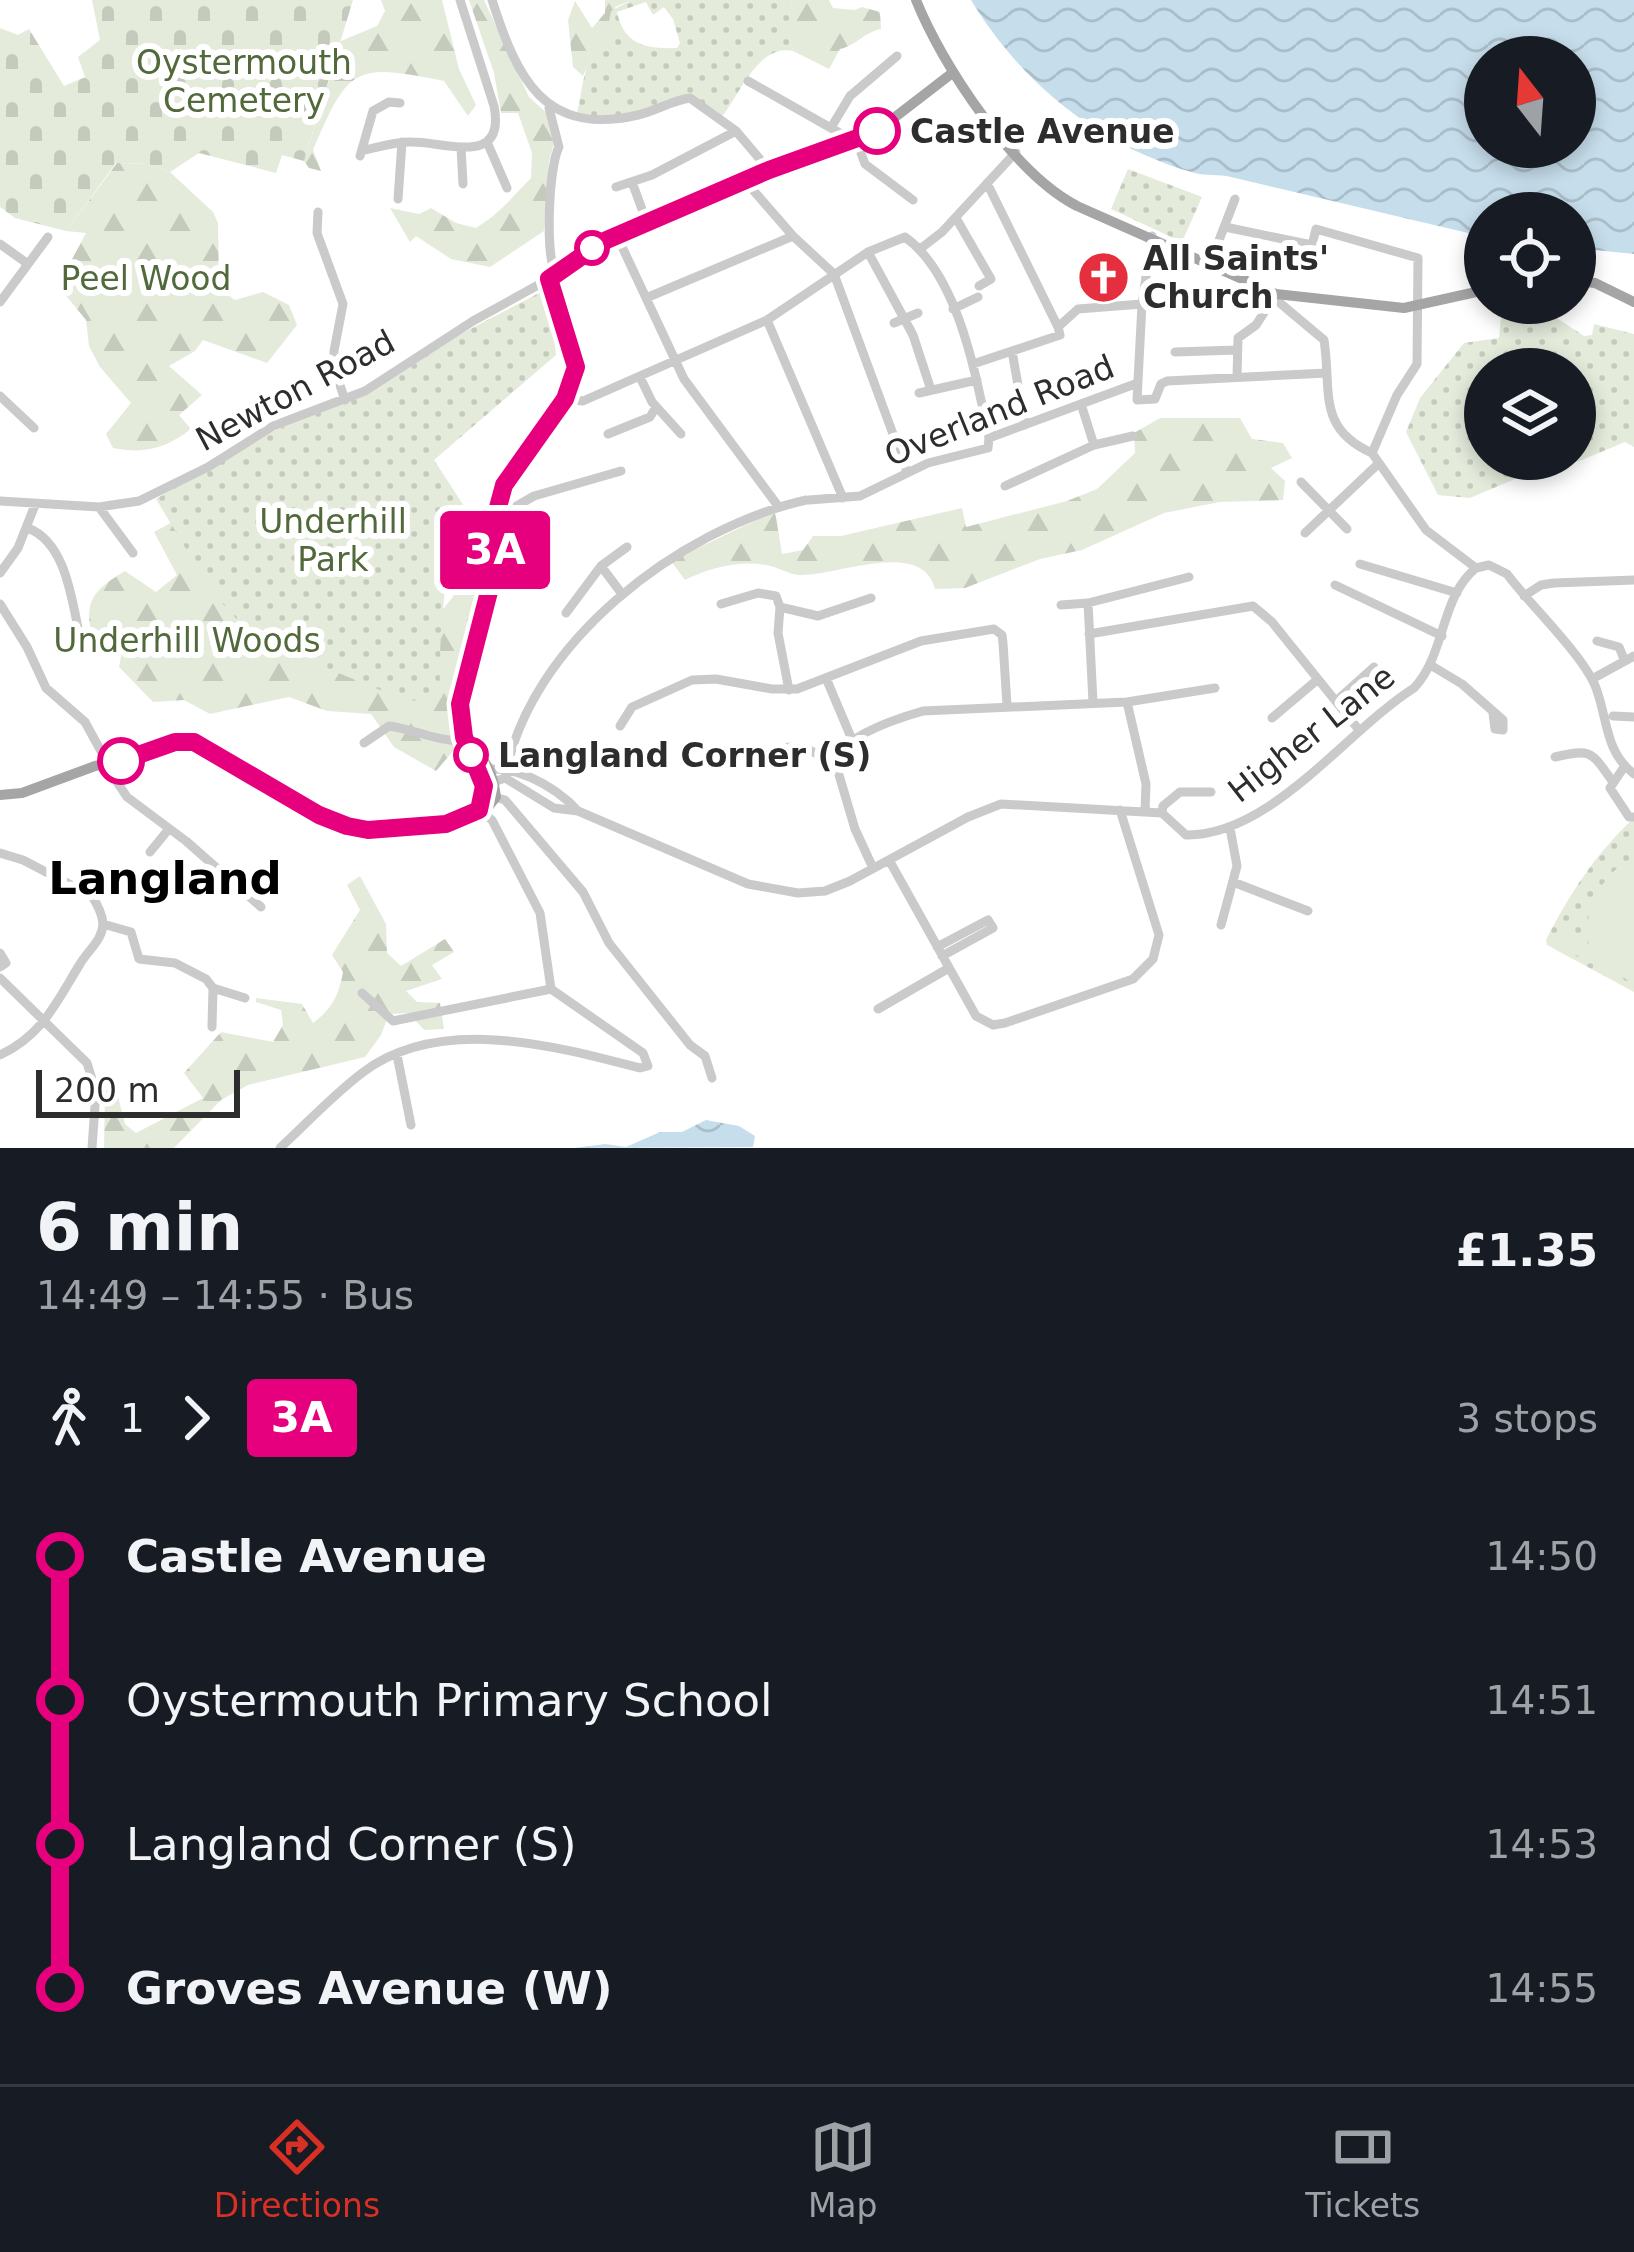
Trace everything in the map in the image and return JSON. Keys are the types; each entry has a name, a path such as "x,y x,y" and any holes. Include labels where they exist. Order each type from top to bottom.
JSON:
{"main road":[{"path":"916,0 951,74 1057,195 1275,296 1418,307 1464,295"},
{"name":"Newton Road","path":"552,276 616,236 769,170 854,140 897,118 951,74"},
{"path":"497,778 476,772 460,704 492,580 497,511 504,485 565,399 574,375 575,355 552,276"},
{"path":"1596,283 1634,302"},
{"path":"0,795 22,793 175,742 194,742 319,815 368,830 446,824 486,805 497,778"},
{"path":"468,745 497,778"}],"street":[{"path":"389,89 394,102 370,116 362,153 402,142 461,147 487,142 496,118 460,0"},
{"path":"492,0 527,79 549,108 559,147 551,161 552,276"},
{"path":"834,146 833,127 850,96 897,56"},
{"path":"748,81 854,140 865,164 913,200"},
{"path":"549,108 576,118 605,120 641,115 687,97 736,131 769,170"},
{"path":"616,188 673,165 736,131"},
{"path":"398,199 402,142"},
{"path":"487,142 507,188"},
{"path":"461,147 463,184"},
{"path":"920,249 956,218 1016,152"},
{"path":"632,182 646,223"},
{"path":"746,182 834,274 907,472"},
{"path":"973,364 1060,335 987,183"},
{"path":"1209,266 1235,200"},
{"path":"318,212 317,233 343,304 334,368 345,400"},
{"path":"953,310 991,279 956,218"},
{"path":"1225,227 1312,245 1316,229 1418,257 1419,338 1414,370 1397,395 1372,453"},
{"path":"616,236 684,379 778,506"},
{"path":"646,298 793,236"},
{"path":"1135,384 1152,236"},
{"path":"0,302 48,237"},
{"path":"565,399 583,401 767,320 868,252 905,237 920,249 953,310 973,364 989,438"},
{"path":"0,244 28,263"},
{"path":"868,252 900,320 925,392 977,380"},
{"name":"Newton Road","path":"0,501 99,507 139,501 208,467 273,426 364,392 473,320 552,276"},
{"path":"1237,377 1238,338 1256,325 1275,296 1324,340 1335,427 1372,453 1420,524 1436,538 1476,568 1498,568 1592,680 1609,739 1629,770 1610,788 1629,817 1634,817"},
{"path":"1058,327 1078,309 1142,304"},
{"path":"900,320 918,313"},
{"path":"767,320 844,498"},
{"path":"1406,339 1419,338"},
{"path":"1175,352 1237,350"},
{"path":"1012,351 1025,425"},
{"name":"Overland Road","path":"497,778 534,696 622,594 667,560 778,506 844,498 884,486 907,472 988,448 989,438 1135,384 1134,396 1145,401 1155,400 1167,381 1327,373"},
{"path":"640,377 656,407 681,434"},
{"path":"0,396 33,422"},
{"path":"1081,404 1094,445"},
{"path":"608,434 650,417 656,407"},
{"path":"1005,486 1094,445 1133,436"},
{"path":"1305,533 1378,464"},
{"path":"497,511 621,471"},
{"path":"1301,482 1347,530"},
{"path":"0,573 28,529 35,505"},
{"path":"99,507 133,553"},
{"path":"28,529 41,533 52,545 78,628"},
{"path":"566,614 601,566 627,547"},
{"path":"1360,564 1457,593"},
{"path":"601,566 622,594"},
{"name":"Higher Lane","path":"497,778 554,808 578,811 772,891 825,891 1001,804 1162,813 1186,835 1230,828 1266,811 1414,688 1432,666 1457,593 1476,568"},
{"path":"1060,605 1088,603 1189,577"},
{"path":"1524,596 1540,585 1634,580"},
{"path":"1335,584 1350,597 1442,636"},
{"path":"726,599 758,593 776,596 790,690"},
{"path":"780,607 818,616 871,598"},
{"path":"1088,603 1093,702"},
{"path":"0,604 27,647 41,681 85,722 127,797 260,907"},
{"path":"1089,634 1253,606 1263,612 1359,730"},
{"path":"620,726 632,707 692,680 790,690 921,641 994,629 1004,643 1007,705"},
{"path":"1592,680 1629,657 1619,646 1597,641"},
{"path":"1432,666 1462,684 1493,713"},
{"path":"1336,701 1375,667"},
{"path":"826,678 849,744"},
{"path":"1272,718 1317,680"},
{"path":"740,762 783,747 818,751 849,744 923,711 1127,702 1215,688"},
{"path":"1127,702 1146,784 1145,811"},
{"path":"1613,716 1634,717"},
{"path":"364,742 389,726 468,745"},
{"path":"849,744 834,758 834,766 873,868"},
{"path":"818,751 834,766"},
{"path":"1555,757 1584,751 1595,756 1613,782"},
{"path":"476,772 490,767"},
{"path":"1162,813 1163,806 1180,792 1211,792"},
{"path":"280,1148 363,1072 442,1041 476,1040 582,1052 640,1068 648,1066 644,1053 551,988 540,913 486,805 505,800 583,892 609,943 690,1045 705,1056 712,1078"},
{"path":"889,860 976,1016 993,1025 1119,984 1142,973 1153,959 1159,935 1120,810"},
{"path":"1221,925 1237,866 1230,828"},
{"path":"151,852 168,830"},
{"path":"0,853 92,896 103,924 99,939 82,959 62,1000 21,1046 0,1055"},
{"path":"1234,882 1308,911"},
{"path":"988,920 993,928 940,951 988,920"},
{"path":"103,924 130,932 139,959 175,963 214,988 245,998"},
{"path":"0,952 6,963 0,967"},
{"path":"878,1009 949,968"},
{"path":"0,979 87,1063 96,1092 92,1148"},
{"path":"896,982 904,994"},
{"path":"212,1027 214,988"},
{"path":"362,993 393,1022 551,988"},
{"path":"397,1055 411,1125"}],"green space":[{"name":"Oystermouth Cemetery","path":"92,0 353,0 304,161 282,155 276,173 199,153 170,172 148,164 116,163 66,231 15,218 0,207 0,28 18,35 29,29 64,86 85,77 78,57 100,40"},
{"path":"381,0 442,0 459,69 476,105 468,116 444,81 391,72 358,77 336,101 313,150 321,171 309,168 304,161 341,41 377,26 385,11"},
{"path":"469,0 484,0 529,97 550,116 555,141 544,231 490,267 451,259 416,236 410,242 390,208 419,214 431,208 476,228 531,178 532,153 518,113 501,113 494,73"},
{"path":"605,0 632,0 615,7 617,35 592,55 583,76 573,67 568,20 575,1 592,28 605,13"},
{"path":"632,0 791,0 796,26 789,37 793,51 770,55 760,63 721,118 691,98 618,117 577,114 591,57 616,35 609,21 611,11","holes":["646,2 653,15 664,7 673,19 680,43 677,48 638,43 625,32 617,12"]},
{"path":"791,0 829,0 833,8 880,12 881,29 840,49 829,69 793,51"},
{"name":"Peel Wood","path":"117,163 148,164 170,172 213,212 218,223 219,289 235,300 263,292 289,305 297,325 267,363 203,340 195,351 169,366 202,395 179,415 191,429 144,450 113,448 106,434 131,403 100,367 89,346 86,320 63,292 74,269 71,261 86,233 66,231"},
{"path":"1128,169 1202,197 1182,242 1111,209"},
{"name":"Underhill Park","path":"541,292 549,297 556,355 434,460 466,509 444,602 440,698 407,701 255,639 212,592 156,499 261,436 346,402 428,351"},
{"path":"1500,324 1566,324 1584,336 1592,335 1594,324 1634,334 1634,447 1625,442 1596,454 1596,348 1464,348 1464,480 1513,480 1470,498 1438,495 1406,432 1420,398 1464,343 1499,338"},
{"path":"1160,418 1240,418 1252,439 1283,443 1292,458 1271,468 1285,481 1283,500 1220,502 1164,513 1082,550 1040,559 965,588 935,589 927,574 914,565 896,562 801,575 766,565 735,564 685,580 671,561 775,511 782,554 803,550 813,536 841,536 962,508 966,527 1067,501 1097,489 1135,453 1134,433"},
{"name":"Underhill Woods","path":"178,519 255,639 342,627 427,629 456,593 482,586 470,652 457,669 451,708 455,749 436,771 394,747 371,714 327,711 289,697 210,714 184,700 153,702 119,667 122,651 93,638 90,605 99,590 125,571 156,592 177,575 154,532"},
{"path":"1634,819 1634,992 1547,945 1546,940 1584,875"},
{"path":"1634,857 1634,985 1599,960 1591,948 1584,959 1552,943 1558,930 1589,946 1588,920 1596,894 1612,873"},
{"path":"360,876 386,924 387,953 401,966 445,939 454,952 432,965 442,979 406,991 417,1002 440,1003 444,1029 424,1030 409,1013 389,1014 365,1057 248,1085 221,1100 174,1148 104,1148 105,1090 116,1088 125,1124 136,1133 203,1098 184,1073 221,1032 273,1042 283,1025 281,1010 256,1002 256,998 302,1004 313,1023 325,1012 337,995 343,972 332,955 360,910 347,885"}],"water":[{"path":"971,0 1634,0 1634,254 1596,250 1596,192 1464,192 1464,232 1231,177 1195,173 1095,129 1014,59"},
{"path":"706,1120 739,1126 755,1136 753,1147 574,1148 626,1147 660,1132 682,1132"}],"bus line":[{"name":"3A","path":"121,761 175,742 194,742 319,815 368,830 446,824 479,810 484,786 471,762 460,724 460,704 492,580 497,511 504,485 565,399 576,367 549,279 602,242 769,170 877,131"}],"place":[{"name":"Castle Avenue","path":"877,131"},
{"name":"All Saints' Church","path":"1104,277"},
{"name":"Langland Corner (S)","path":"471,755"}],"district":[{"name":"Langland","path":"165,878"}]}
